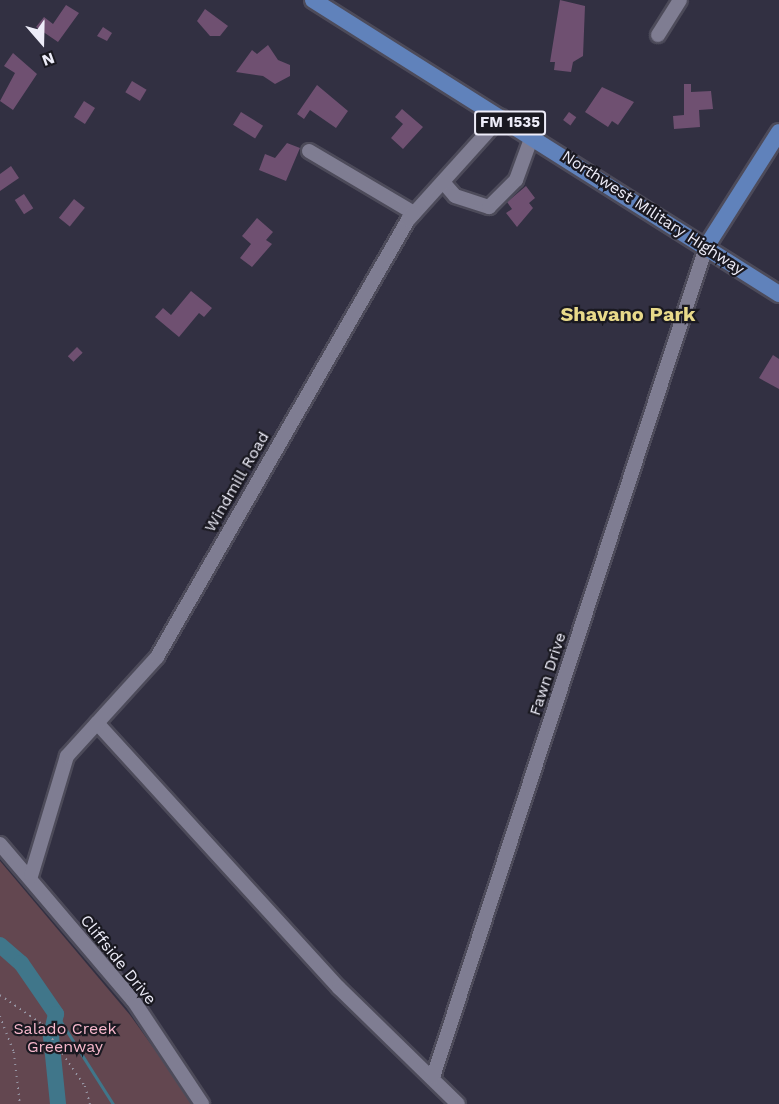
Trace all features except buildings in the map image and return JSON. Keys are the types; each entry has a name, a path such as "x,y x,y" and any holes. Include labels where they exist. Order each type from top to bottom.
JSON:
{"main road":[{"name":"Northwest Military Highway","path":"312,0 334,5 501,117 779,294"},
{"path":"706,247 779,132"}],"street":[{"path":"658,35 680,0"},
{"name":"Windmill Road","path":"31,876 57,776 67,756 157,657 370,280 414,213 501,117"},
{"path":"443,182 455,196 489,207 516,180 532,136"},
{"path":"309,151 414,213"},
{"name":"Fawn Drive","path":"433,1077 706,247"},
{"path":"97,723 339,988 420,1071 433,1077 458,1104"},
{"name":"Cliffside Drive","path":"0,844 31,876 133,1000 202,1104"}],"path":[{"path":"0,995 42,1024 85,1086 90,1104"},
{"path":"0,1016 14,1052 20,1104"}],"green space":[{"name":"Salado Creek Greenway","path":"0,861 130,1015 194,1104 0,1104"}],"waterway":[{"path":"0,945 21,963 56,1014 51,1036 58,1104"},
{"path":"56,1014 113,1104"}],"district":[{"name":"Shavano Park","path":"628,314"}]}
